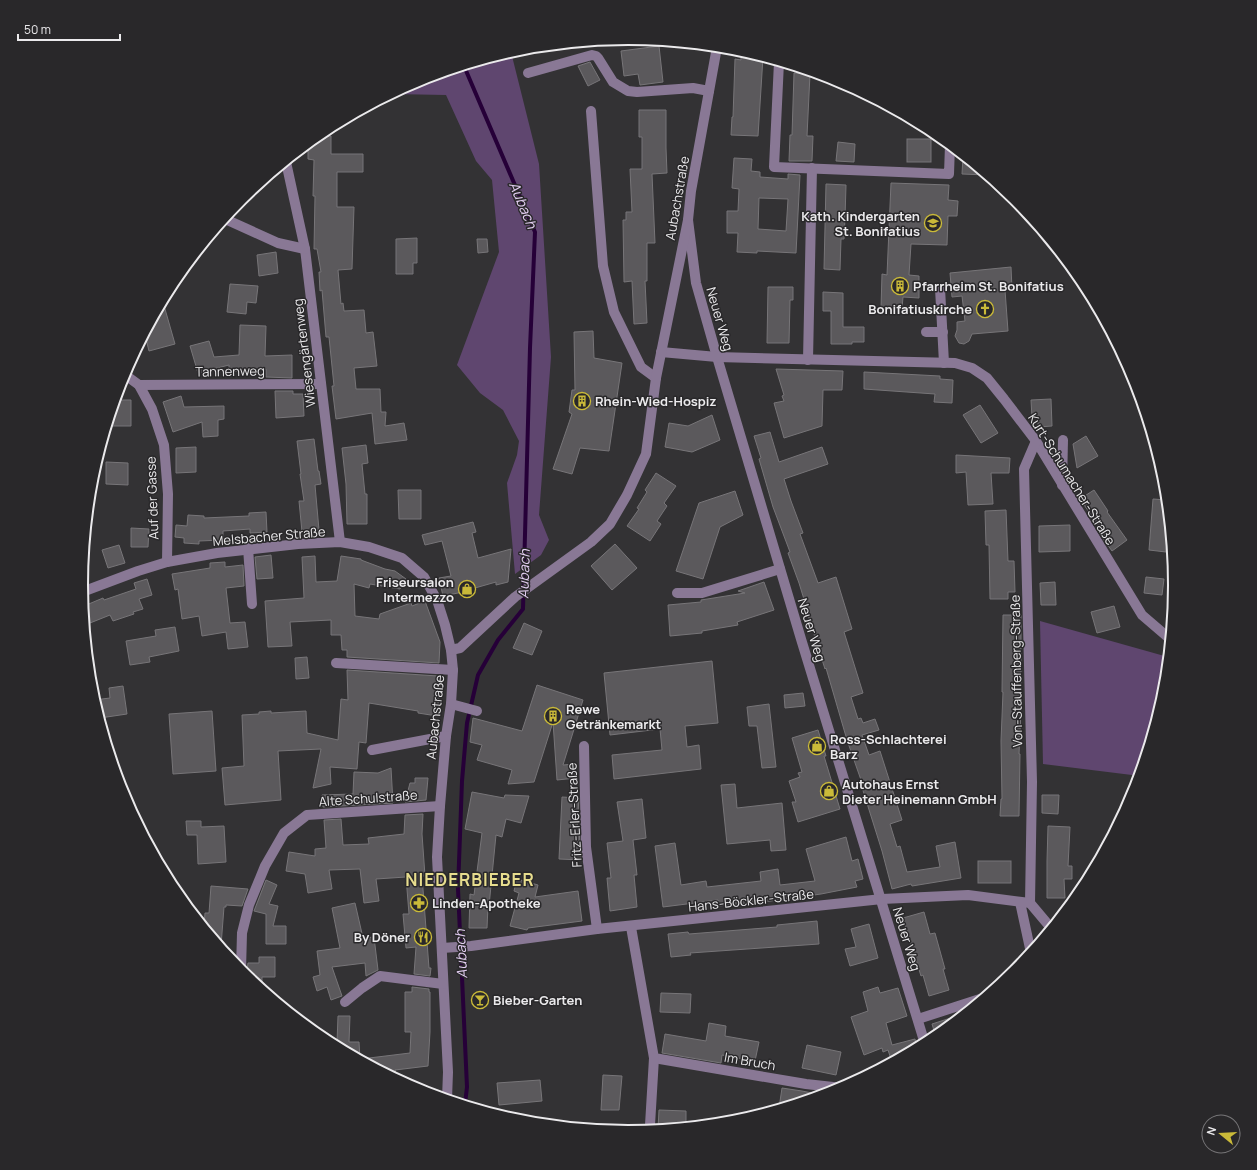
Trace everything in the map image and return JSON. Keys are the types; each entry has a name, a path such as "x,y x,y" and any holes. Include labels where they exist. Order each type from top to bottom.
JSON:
{"street":[{"name":"Aubachstraße","path":"447,1093 448,1072 437,858 446,736 451,704 453,670 451,650 460,648 515,597 591,542 610,524 627,495 646,454 656,378 688,220 691,191 715,52"},
{"path":"528,73 592,55 598,58 613,82 628,91 637,92 693,88 709,91"},
{"path":"778,66 774,167 949,174 950,152"},
{"path":"591,111 603,266 614,312 641,367 656,378"},
{"name":"Wiesengärtenweg","path":"287,167 305,249 340,542"},
{"path":"808,360 812,168"},
{"name":"Neuer Weg","path":"688,220 696,283 717,357 780,569 924,1037"},
{"path":"230,221 278,243 305,249"},
{"path":"940,288 944,363"},
{"path":"926,332 943,332"},
{"path":"661,352 717,357"},
{"name":"Kurt-Schumacher-Straße","path":"717,357 955,363 972,368 987,378 1036,441 1142,615 1166,635"},
{"name":"Auf der Gasse","path":"130,378 139,385 152,409 164,445 168,494 167,562"},
{"name":"Tannenweg","path":"139,385 321,384"},
{"path":"1062,485 1063,440"},
{"name":"Von-Stauffenberg-Straße","path":"1030,945 1025,902 1032,782 1024,469 1036,441"},
{"name":"Melsbacher Straße","path":"88,590 167,562 248,548 340,542 369,546 402,558 424,577 437,600 451,650"},
{"path":"248,548 252,604"},
{"path":"677,593 702,593 780,569"},
{"path":"336,663 453,670"},
{"path":"451,704 477,711"},
{"path":"372,750 446,736"},
{"name":"Fritz-Erler-Straße","path":"584,746 586,847 597,929"},
{"name":"Alte Schulstraße","path":"241,961 242,933 249,905 265,866 284,833 307,815 440,806"},
{"name":"Hans-Böckler-Straße","path":"442,948 471,946 597,929 631,927 882,899 968,895 1025,902"},
{"path":"1025,902 1048,925"},
{"path":"631,927 654,1058 650,1124"},
{"path":"345,1002 380,976 443,984"},
{"path":"918,1019 971,1002"},
{"name":"Im Bruch","path":"654,1058 798,1083 828,1086"}],"shaded area":[{"path":"512,58 539,164 551,357 539,515 549,540 541,555 515,574 507,483 517,455 519,441 503,410 480,393 457,365 499,252 492,180 476,161 446,95 404,94 455,74"},
{"path":"1040,621 1164,656 1150,725 1134,775 1043,764"}],"building":[{"path":"659,46 663,82 640,85 638,74 624,76 621,51"},
{"path":"741,57 763,62 758,136 731,135 735,59 741,60"},
{"path":"590,62 600,80 588,86 578,66"},
{"path":"794,73 800,73 810,77 807,136 813,136 812,161 789,161 790,135 792,135"},
{"path":"639,110 666,110 667,173 652,174 655,243 647,243 647,281 645,281 647,323 634,324 632,281 624,282 623,220 626,220 626,212 632,212 630,169 642,169 642,137 639,137"},
{"path":"328,136 331,136 331,154 363,154 363,172 337,172 337,207 354,207 352,269 338,270 341,304 343,303 344,311 364,310 366,333 373,332 377,366 354,368 356,389 380,389 381,412 386,412 385,426 404,423 407,440 375,444 372,413 336,419 329,337 326,337 322,290 320,291 319,272 321,272 317,249 314,249 314,160 308,159 308,151"},
{"path":"907,139 931,139 931,162 907,162"},
{"path":"838,142 855,144 854,162 836,161"},
{"path":"734,158 752,159 751,171 760,172 760,177 788,179 788,174 800,175 796,253 757,251 757,253 737,252 738,233 727,233 727,211 738,211 739,189 732,188","holes":["759,198 788,199 786,231 758,229"]},
{"path":"963,161 980,175 962,174"},
{"name":"Kath. Kindergarten St. Bonifatius","path":"891,183 949,185 948,200 958,201 957,216 948,216 947,245 911,244 909,275 919,276 919,298 903,297 902,308 881,308 882,274 887,275"},
{"path":"826,184 846,185 844,239 841,239 840,270 824,269"},
{"path":"417,238 417,263 413,263 413,274 396,274 396,239"},
{"path":"477,239 487,239 488,252 478,253"},
{"path":"276,252 278,273 259,276 257,255"},
{"name":"Bonifatiuskirche","path":"1011,267 1012,289 1005,290 1008,331 972,334 969,341 964,344 959,343 955,336 957,322 965,321 962,296 952,297 950,273"},
{"path":"230,284 258,286 256,303 247,302 246,314 227,312"},
{"path":"768,287 793,287 793,300 790,300 789,343 767,343"},
{"path":"823,292 843,293 843,327 864,327 864,342 852,342 852,344 831,344 831,311 823,311"},
{"path":"165,309 175,344 149,351 147,341"},
{"path":"240,325 266,326 265,356 292,355 292,378 266,377 266,369 229,372 229,365 198,373 190,346 209,341 214,357 239,355"},
{"path":"593,331 594,358 622,363 609,451 580,448 572,474 553,469 572,414 569,412 572,390 575,390 574,332"},
{"path":"776,369 843,371 842,390 823,390 822,426 784,438 774,403 784,401 782,396 784,395"},
{"path":"864,372 940,376 940,379 953,380 952,403 934,402 935,394 864,389"},
{"path":"275,391 293,391 293,394 303,394 304,416 276,418"},
{"path":"181,396 184,407 224,406 224,419 218,420 218,436 203,437 202,422 173,432 163,402"},
{"path":"1051,399 1052,426 1038,427 1038,418 1032,418 1031,400"},
{"path":"121,400 131,400 131,426 113,426"},
{"path":"980,405 998,433 981,443 963,415"},
{"path":"712,415 720,440 692,452 665,447 669,423 688,426"},
{"path":"770,432 779,462 822,447 828,464 784,479 803,533 800,534 818,583 836,577 852,629 844,632 863,693 851,697 858,719 861,718 863,723 875,719 879,730 862,735 869,755 880,751 902,820 890,824 897,847 900,846 907,872 940,867 936,846 955,842 961,878 912,886 911,884 892,889 882,851 860,781 861,780 847,740 799,583 788,553 790,552 773,507 759,459 761,458 754,436"},
{"path":"1086,436 1098,456 1077,468 1073,444"},
{"path":"314,439 321,484 315,485 319,530 302,532 299,501 304,501 297,441"},
{"path":"366,445 368,463 362,464 365,494 367,494 367,524 347,524 346,484 342,448"},
{"path":"196,447 196,472 176,473 176,448"},
{"path":"956,455 1010,458 1009,473 991,473 993,504 968,505 966,472 956,473"},
{"path":"106,462 128,463 128,485 106,484"},
{"path":"656,473 676,486 664,503 667,506 657,521 661,524 650,541 627,526 639,509 637,508 647,492 645,490"},
{"path":"398,490 421,490 421,519 399,519"},
{"path":"1094,490 1108,511 1107,512 1127,540 1112,551 1099,533 1102,531 1080,499"},
{"path":"735,491 743,515 720,527 703,579 676,571 699,503"},
{"path":"1153,499 1161,500 1164,515 1166,552 1149,550"},
{"path":"1006,510 1008,561 1014,561 1015,592 1008,592 1008,599 990,599 989,545 986,545 985,511"},
{"path":"266,512 267,532 250,533 250,529 223,531 223,540 199,541 199,544 184,543 184,538 175,537 176,525 187,526 188,515 204,516 204,518 249,516 249,513"},
{"path":"473,522 476,532 472,533 478,558 511,549 508,582 496,585 496,582 468,591 443,596 439,578 451,576 442,541 425,545 422,535"},
{"path":"1070,525 1070,551 1039,552 1039,526"},
{"path":"131,528 149,529 148,547 131,547"},
{"path":"615,544 637,568 612,590 591,566"},
{"path":"119,545 125,563 108,568 102,550"},
{"path":"271,555 273,578 257,579 255,557"},
{"path":"315,556 316,582 337,581 341,556 361,559 385,569 395,571 406,579 400,589 370,584 369,588 354,584 355,616 379,619 380,614 411,603 412,606 425,601 440,642 439,663 347,657 347,650 342,650 341,635 331,635 331,620 290,622 292,646 268,647 265,601 304,598 302,557"},
{"path":"225,562 225,567 243,565 244,586 226,588 230,623 245,622 248,647 228,649 226,632 202,636 199,616 182,619 178,589 175,590 172,574 210,568 210,563"},
{"path":"1146,577 1164,579 1162,595 1144,593"},
{"path":"147,579 152,595 139,599 143,609 133,612 134,614 113,621 110,615 90,623 89,604 103,598 104,600 136,589 134,583"},
{"path":"764,582 774,610 737,622 738,625 702,631 702,633 670,636 668,605 701,602 701,600 745,593 738,591"},
{"path":"1055,582 1056,605 1041,605 1040,583"},
{"path":"1114,606 1120,627 1097,633 1091,612"},
{"path":"1003,615 1021,615 1019,816 1000,816 1002,799 1001,741 1003,692"},
{"path":"524,623 542,631 532,655 513,648"},
{"path":"175,627 179,651 149,657 150,662 130,665 126,641 156,636 155,630"},
{"path":"307,657 309,678 296,679 295,658"},
{"path":"712,661 718,723 685,726 687,747 699,745 701,769 614,779 612,755 662,750 660,729 610,735 604,673"},
{"path":"347,670 438,676 437,687 440,687 437,716 418,713 418,711 369,703 366,743 359,742 357,769 330,767 331,784 313,788 321,749 278,751 281,800 225,805 222,768 244,766 242,715 259,714 259,712 271,711 271,713 306,711 307,733 338,740 341,699 348,700"},
{"path":"537,685 583,700 563,765 575,764 576,778 557,780 553,722 534,782 508,784 512,770 477,760 482,745 470,742 473,718 522,731"},
{"path":"123,686 127,714 105,717 101,699 110,698 109,688"},
{"path":"803,693 805,706 785,708 784,695"},
{"path":"769,704 776,767 762,768 757,726 749,726 747,707"},
{"path":"212,711 216,771 173,774 169,714"},
{"path":"818,730 840,809 798,822 792,802 796,802 789,781 800,777 798,773 802,772 792,738"},
{"path":"391,768 393,803 323,807 322,795 353,794 354,772 378,773"},
{"path":"415,778 428,778 426,800 405,802 410,783 415,783"},
{"path":"735,784 737,808 782,803 786,850 771,851 770,840 727,844 721,785"},
{"path":"472,792 504,798 505,795 529,796 521,823 506,819 502,837 496,835 487,928 469,928 470,894 474,895 482,833 465,829"},
{"path":"1042,795 1059,795 1058,814 1042,813"},
{"path":"562,797 579,798 577,829 579,829 581,860 559,859"},
{"path":"642,799 646,838 633,840 637,875 634,875 637,907 610,911 607,878 611,878 607,843 623,841 617,802"},
{"path":"423,814 422,834 425,876 422,876 429,968 431,968 430,976 414,974 416,947 406,948 403,914 409,914 406,877 376,879 379,901 364,903 360,869 329,870 332,889 308,893 305,874 286,871 289,852 315,856 315,849 326,848 324,820 341,819 343,845 369,844 368,838 404,834 405,815"},
{"path":"186,821 201,821 201,827 224,826 226,862 198,864 197,835 187,835"},
{"path":"1048,826 1070,827 1068,866 1072,866 1072,879 1064,879 1065,898 1047,898"},
{"path":"846,837 852,861 858,859 863,879 855,881 857,887 771,901 718,906 718,900 663,907 655,846 675,843 681,885 706,881 707,887 761,881 760,872 778,869 780,885 815,881 806,849"},
{"path":"978,861 1011,861 1011,883 978,883"},
{"path":"517,879 538,885 535,897 578,891 582,921 528,928 527,930 510,926 519,893 514,891"},
{"path":"266,880 277,885 269,904 278,906 273,926 286,926 286,944 266,944 266,914 254,911"},
{"path":"211,886 248,889 242,906 226,905 226,907 224,907 222,939 205,919 205,913 209,913"},
{"path":"355,903 363,938 374,937 378,970 366,976 365,963 332,967 342,996 331,1000 327,987 317,991 313,977 320,975 317,951 340,948 332,908"},
{"path":"924,912 930,934 935,933 949,990 929,996 923,975 921,976 903,918"},
{"path":"817,921 819,944 690,953 691,955 671,957 668,934 688,932 689,934 777,927 777,925"},
{"path":"869,924 878,958 850,966 845,949 856,947 851,929"},
{"path":"259,957 275,957 275,977 262,977 262,981 247,967 248,963 259,963"},
{"path":"412,987 429,989 430,992 428,1066 395,1070 395,1072 368,1058 410,1053 411,1032 405,1032 405,992 412,992"},
{"path":"878,987 880,993 898,988 907,1016 886,1023 892,1045 915,1039 916,1042 890,1057 888,1050 883,1052 882,1048 864,1055 851,1017 868,1011 863,992"},
{"path":"661,993 691,994 690,1013 660,1012"},
{"path":"338,1016 350,1016 349,1042 359,1042 360,1054 337,1040"},
{"path":"950,1018 934,1030 932,1024"},
{"path":"709,1023 726,1026 725,1036 759,1042 755,1061 722,1055 721,1063 662,1053 665,1034 706,1041"},
{"path":"807,1045 841,1052 836,1075 802,1068"},
{"path":"603,1075 622,1076 619,1110 601,1110"},
{"path":"540,1080 542,1101 499,1105 497,1083"},
{"path":"782,1088 811,1093 802,1096 780,1103"},
{"path":"659,1110 686,1111 686,1121 658,1124"}],"waterway":[{"name":"Aubach","path":"466,70 535,232 530,348 523,609 498,640 478,675 467,723 462,781 458,889 467,1087 466,1099"}],"place":[{"name":"Kath. Kindergarten St. Bonifatius","path":"933,223"},
{"name":"Pfarrheim St. Bonifatius","path":"900,286"},
{"name":"Bonifatiuskirche","path":"985,309"},
{"name":"Rhein-Wied-Hospiz","path":"582,401"},
{"name":"Friseursalon Intermezzo","path":"467,589"},
{"name":"Rewe Getränkemarkt","path":"553,716"},
{"name":"Ross-Schlachterei Barz","path":"817,746"},
{"name":"Autohaus Ernst Dieter Heinemann GmbH","path":"829,791"},
{"name":"Linden-Apotheke","path":"419,903"},
{"name":"By Döner","path":"423,937"},
{"name":"Bieber-Garten","path":"480,1000"}],"district":[{"name":"NIEDERBIEBER","path":"470,880"}]}
